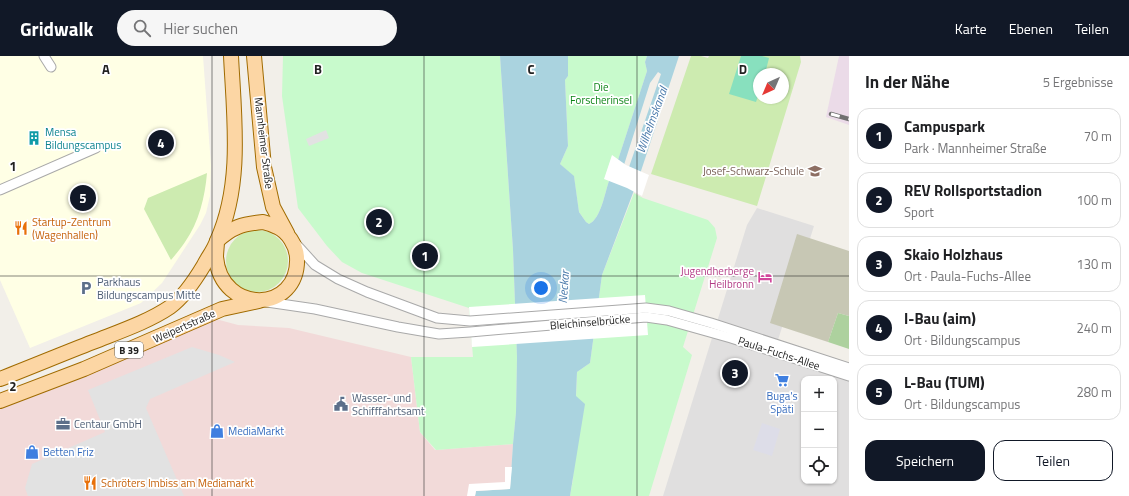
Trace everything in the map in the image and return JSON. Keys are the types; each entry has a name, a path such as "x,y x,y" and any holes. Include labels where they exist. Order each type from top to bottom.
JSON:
{"main road":[{"name":"B 39","path":"217,241 228,211 236,159 231,56"},
{"name":"Mannheimer Straße","path":"254,56 264,167 273,207 291,239"},
{"path":"259,301 246,299 234,293 225,283 216,257 217,241 231,229 246,223 263,222 278,227 291,239"},
{"name":"B 39","path":"259,301 273,298 285,290 293,279 297,266 296,251 291,239"},
{"name":"Weipertstraße","path":"0,380 117,333 160,313 171,306 180,298 200,272 217,241"},
{"name":"Weipertstraße","path":"0,401 84,369 222,309 259,301"}],"street":[{"path":"44,56 51,67"},
{"path":"0,190 96,148"},
{"name":"Mannheimer Straße","path":"291,239 315,265 338,279 367,292 437,318 470,321"},
{"name":"Bleichinselbrücke","path":"259,301 315,308 398,328 439,334 470,332 646,312"},
{"name":"Bleichinselbrücke","path":"470,321 646,312 667,320 710,327"},
{"name":"Paula-Fuchs-Allee","path":"710,327 849,368"},
{"name":"Paula-Fuchs-Allee","path":"710,327 849,376"}],"shaded area":[{"path":"0,56 203,56 211,166 210,196 206,213 200,225 162,283 141,303 30,348 0,280"},
{"path":"839,56 849,56 849,125 826,117"},
{"path":"326,130 329,138 309,146 306,139"},
{"path":"757,208 814,226 778,340 849,363 849,496 663,496 747,225"},
{"path":"797,234 849,251 849,316 838,313 828,342 770,323"},
{"path":"212,318 238,325 289,328 411,357 420,432 435,450 513,444 510,489 476,491 475,496 0,496 0,401"},
{"path":"192,347 219,355 235,362 150,399 146,408 184,496 28,496 25,488 32,464 105,432 88,390"},
{"path":"762,423 780,429 772,456 753,450"}],"green space":[{"path":"283,56 500,56 513,250 517,357 516,412 513,444 436,450 420,432 411,357 473,357 469,308 362,273 342,262 327,246 298,208 282,96"},
{"name":"Die Forscherinsel","path":"568,56 647,56 645,62 647,71 616,166 609,181 600,211 597,217 589,224 579,212 574,177 560,164 568,146 565,80 568,76"},
{"path":"691,56 708,58 709,56 800,56 801,62 789,101 789,68 753,68 753,104 788,104 757,206 651,174"},
{"path":"741,56 762,56 769,58 766,68 753,68 753,101 729,94"},
{"path":"207,173 205,191 198,218 190,234 171,260 144,209 148,198"},
{"path":"634,193 643,198 708,220 715,228 717,238 683,347 692,355 649,496 570,496 573,479 577,372 590,363 602,275"},
{"path":"251,230 263,230 279,239 286,249 288,261 286,273 279,283 263,292 251,292 240,287 231,278 226,267 226,255 231,244 240,235"},
{"path":"838,313 849,316 849,349 828,342"}],"water":[{"path":"500,56 568,56 568,76 565,80 568,146 560,164 574,176 579,212 589,224 597,217 600,211 609,181 616,166 647,71 645,62 647,56 679,56 639,177 602,275 590,363 577,372 576,396 585,404 570,496 475,496 476,491 510,489 516,412 517,357 513,250","holes":["658,72 661,74 628,170 623,168 650,83"]}],"pier":[{"path":"612,155 626,165 649,175 642,196 604,179"},
{"path":"645,295 648,335 472,347 469,307"},
{"path":"505,467 512,467 510,489 476,491 475,496 467,496 469,484 505,482"}],"railway":[{"path":"831,114 849,119"}],"place":[{"name":"Mensa Bildungscampus","path":"34,138"},
{"name":"I-Bau (aim)","path":"161,143"},
{"name":"Josef-Schwarz-Schule","path":"815,171"},
{"name":"L-Bau (TUM)","path":"83,198"},
{"name":"REV Rollsportstadion","path":"379,222"},
{"name":"Startup-Zentrum (Wagenhallen)","path":"21,228"},
{"name":"Campuspark","path":"425,256"},
{"name":"Jugendherberge Heilbronn","path":"765,277"},
{"name":"Parkhaus Bildungscampus Mitte","path":"86,288"},
{"name":"Skaio Holzhaus","path":"735,373"},
{"name":"Buga's Späti","path":"782,380"},
{"name":"Wasser- und Schifffahrtsamt","path":"341,404"},
{"name":"Centaur GmbH","path":"63,424"},
{"name":"MediaMarkt","path":"217,431"},
{"name":"Betten Friz","path":"32,452"},
{"name":"Schröters Imbiss am Mediamarkt","path":"90,483"}],"water label":[{"name":"Wilhelmskanal","path":"652,120"},
{"name":"Neckar","path":"564,287"}]}
